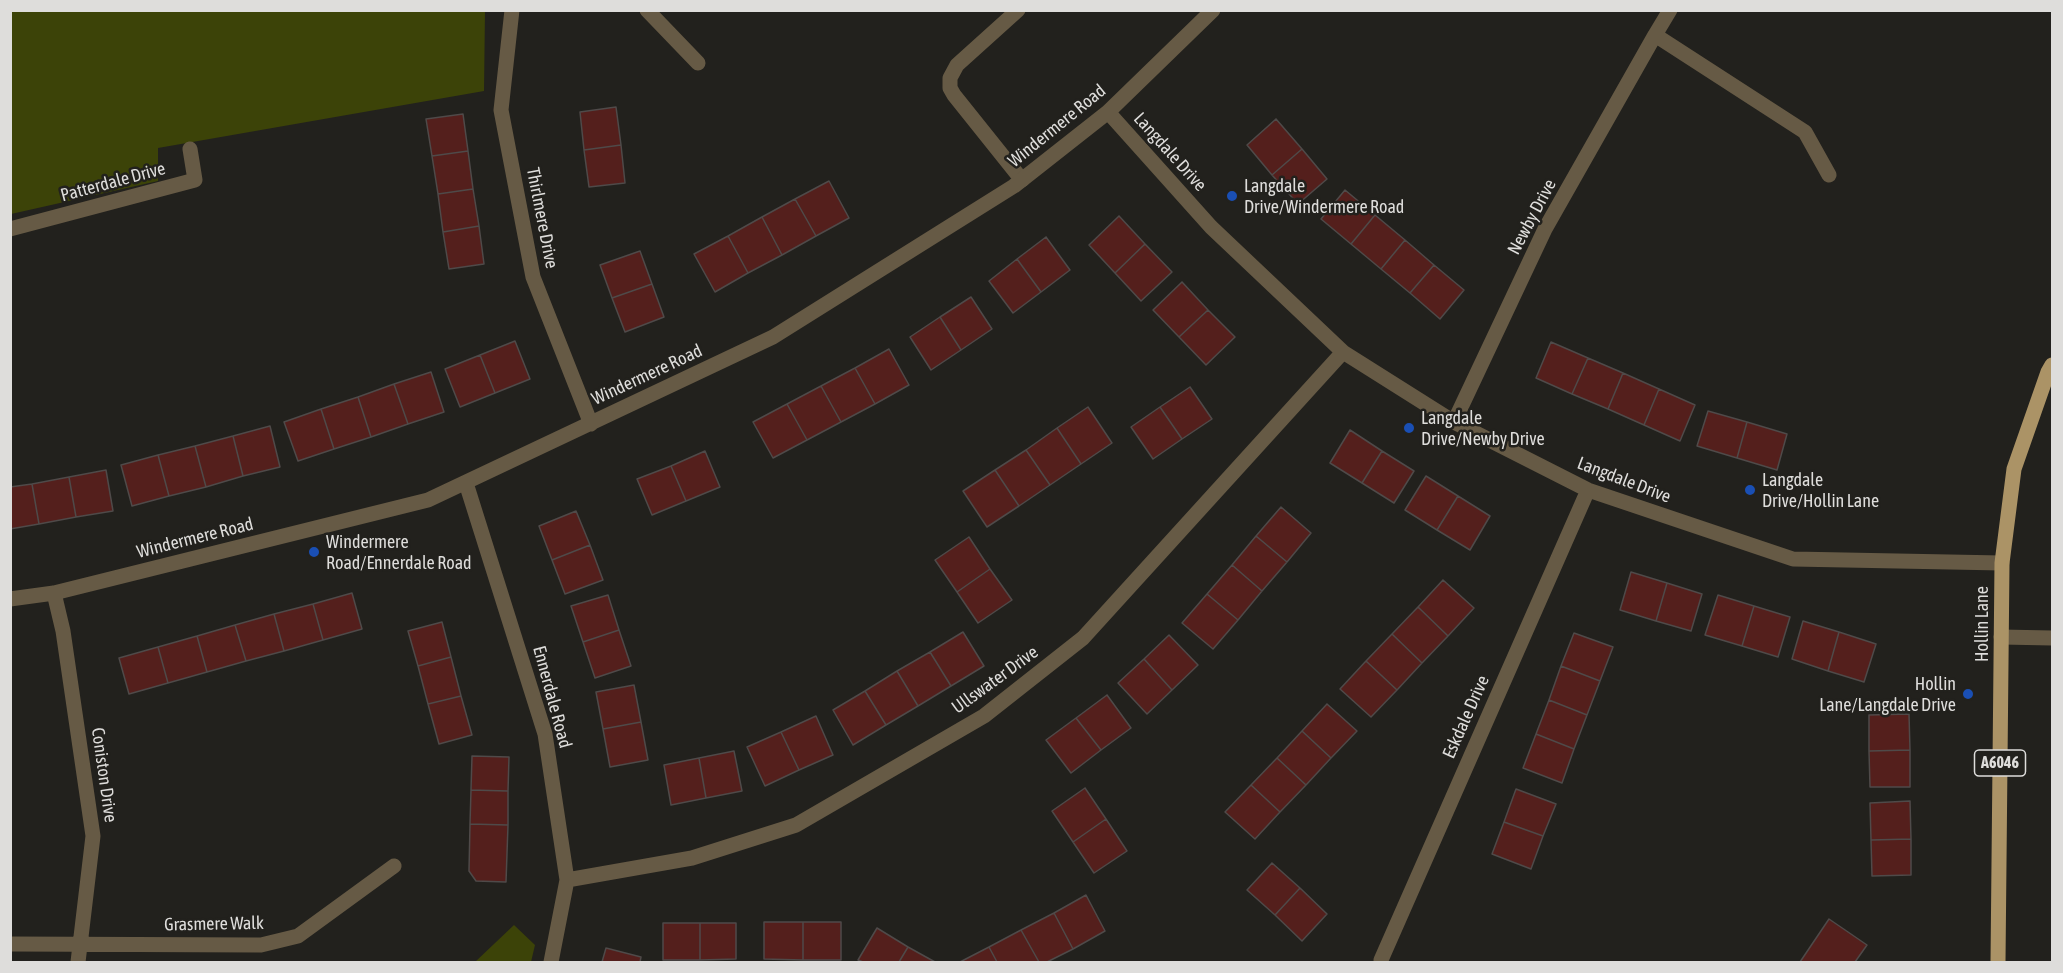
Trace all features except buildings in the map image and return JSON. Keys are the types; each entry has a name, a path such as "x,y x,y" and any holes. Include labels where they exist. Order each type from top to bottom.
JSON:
{"main road":[{"name":"Hollin Lane","path":"1998,963 2002,563 2014,469 2052,365"}],"street":[{"name":"Thirlmere Drive","path":"512,10 501,110 533,277 591,424"},
{"path":"647,10 698,63"},
{"path":"1018,10 957,64 950,78 950,88 1022,180"},
{"name":"Windermere Road","path":"10,599 54,593 428,500 773,338 1022,180 1108,112 1213,10"},
{"name":"Newby Drive","path":"1454,422 1545,229 1670,10"},
{"path":"1655,35 1805,132 1830,175"},
{"name":"Langdale Drive","path":"1108,112 1211,227 1343,352 1454,422 1588,490 1793,559 2002,563"},
{"name":"Patterdale Drive","path":"10,229 195,180 190,149"},
{"name":"Ullswater Drive","path":"567,880 692,858 795,825 984,716 1083,638 1343,352"},
{"name":"Ennerdale Road","path":"466,483 545,734 567,880 551,963"},
{"name":"Eskdale Drive","path":"1381,960 1588,490"},
{"name":"Coniston Drive","path":"54,593 63,631 93,836 78,963"},
{"path":"2001,637 2052,638"},
{"name":"Grasmere Walk","path":"10,944 267,944 298,936 394,866"}],"green space":[{"path":"10,11 485,11 484,91 158,148 158,181 11,214"},
{"path":"514,925 535,945 531,962 475,962"}],"place":[{"name":"Langdale Drive/Windermere Road","path":"1232,196"},
{"name":"Langdale Drive/Newby Drive","path":"1409,428"},
{"name":"Langdale Drive/Hollin Lane","path":"1750,490"},
{"name":"Windermere Road/Ennerdale Road","path":"314,552"},
{"name":"Hollin Lane/Langdale Drive","path":"1968,694"}]}
